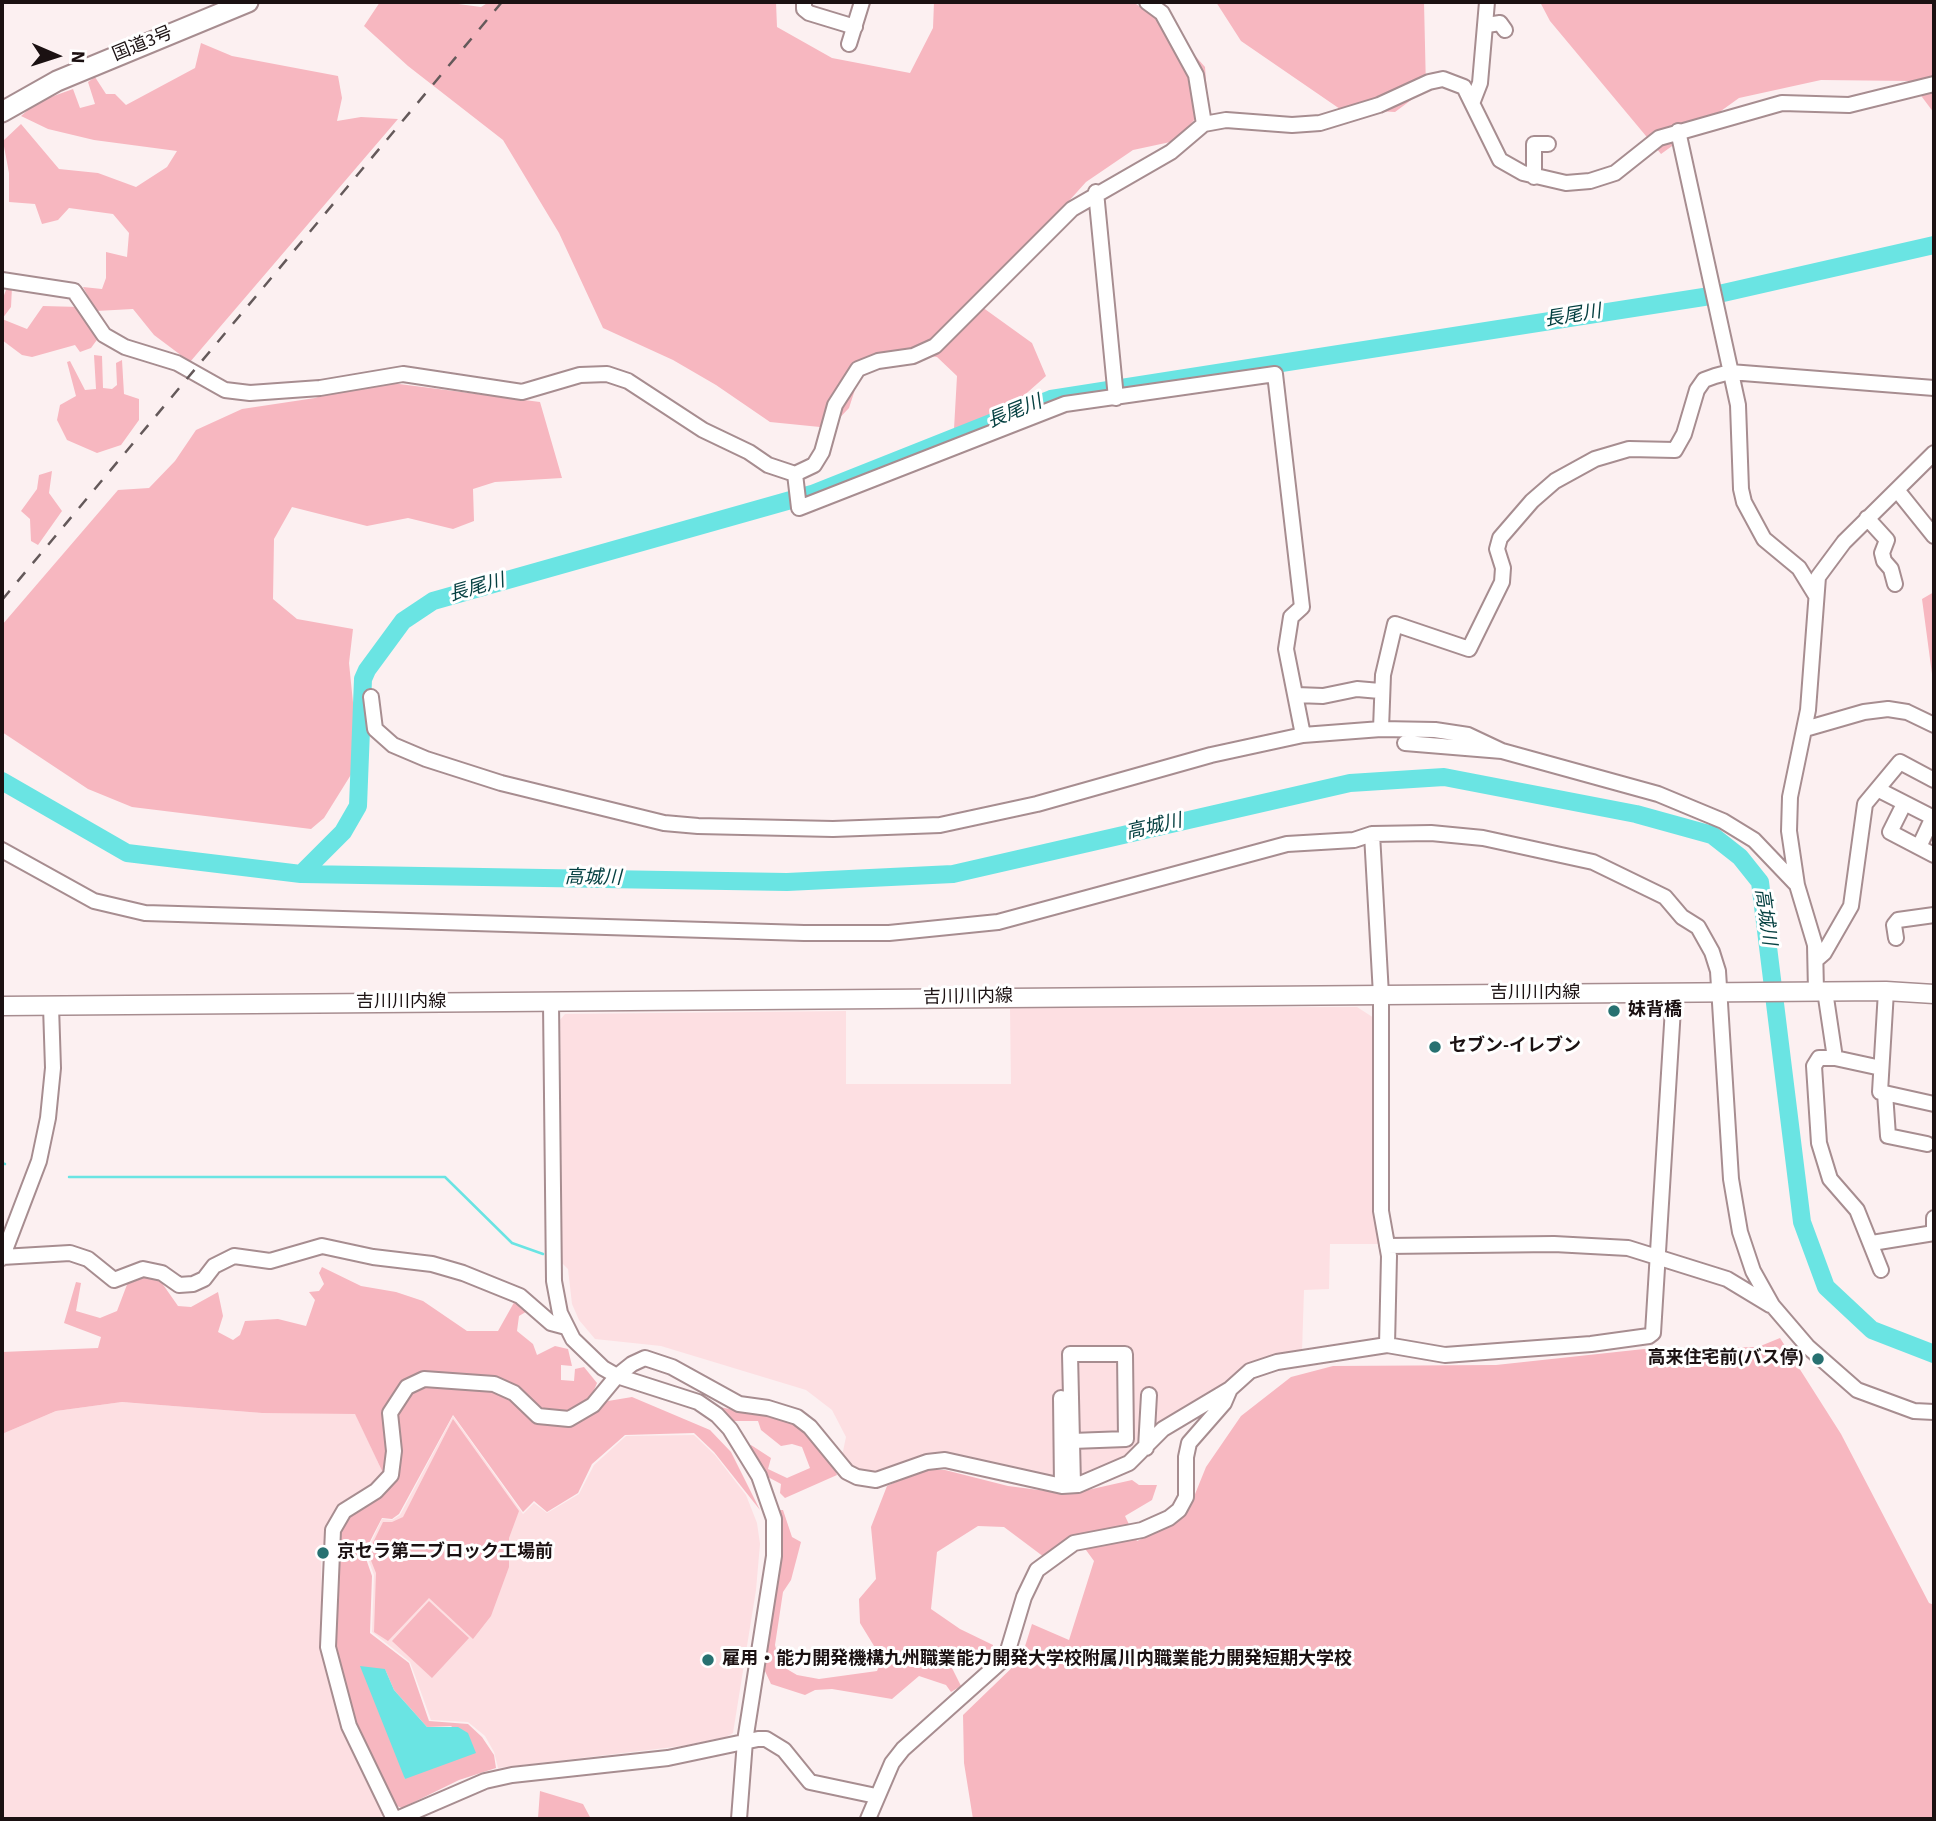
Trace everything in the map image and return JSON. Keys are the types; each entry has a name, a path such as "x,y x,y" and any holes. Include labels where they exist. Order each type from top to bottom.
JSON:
{"highway":[{"name":"国道3号","path":"2,112 57,81 248,2"}],"main road":[{"name":"吉川川内線","path":"2,1006 1886,990 1934,994"}],"street":[{"path":"804,2 804,9 809,13 855,27"},
{"path":"849,44 862,2"},
{"path":"1147,2 1162,13 1196,75 1205,124"},
{"path":"1474,101 1500,24 1488,2"},
{"path":"2,280 74,291 104,335 125,347 177,363 225,390 250,393 320,388 403,374 522,393 580,375 607,374 628,381 702,430 768,465 795,474 814,465 822,452 835,405 858,369 878,361 913,356 935,346 1058,222 1096,192 1171,152 1205,124 1226,120 1292,125 1320,123 1379,105 1429,82 1443,79 1464,87 1474,101 1500,160 1534,177 1566,183 1602,177 1629,164 1659,138 1782,103 1849,105 1934,84"},
{"path":"1678,131 1738,405 1741,489 1744,502 1765,539 1799,568 1815,594"},
{"path":"1534,177 1534,144 1548,144"},
{"path":"1096,192 1116,392"},
{"path":"1381,729 1380,691 1395,624 1469,649 1502,582 1503,568 1497,549 1505,529 1555,481 1595,459 1629,449 1675,450 1684,434 1697,390 1704,380 1730,372 1934,388"},
{"path":"795,474 799,501 1065,404 1116,392 1275,374 1302,607 1291,617 1286,649 1303,735"},
{"path":"1835,1058 1813,991 1816,960 1810,925 1797,886 1789,831 1790,797 1805,729 1815,594 1818,578 1829,561 1867,518 1934,453"},
{"path":"1897,490 1934,536"},
{"path":"1867,518 1886,540 1882,553 1884,561 1891,569 1895,584"},
{"path":"1296,695 1323,696 1357,689 1380,691"},
{"path":"371,696 375,729 393,745 426,760 501,783 664,823 698,826 833,829 940,825 1037,804 1211,755 1303,735 1381,729 1459,733 1502,751 1658,794 1723,821 1754,840 1797,886"},
{"path":"1805,729 1864,712 1888,709 1915,715 1934,724"},
{"path":"1405,743 1502,751"},
{"path":"1816,960 1824,953 1851,906 1865,804 1900,762 1934,780"},
{"path":"1879,790 1933,818 1919,847"},
{"path":"1904,804 1890,832 1934,855"},
{"path":"2,850 94,901 145,913 889,933 999,922 1287,844 1354,840 1372,834 1431,833 1547,850 1594,862 1665,897 1682,917 1698,927 1712,951 1718,971 1735,1206 1740,1232 1754,1271 1772,1306 1808,1347 1857,1390 1902,1407 1934,1412"},
{"path":"1372,834 1381,995 1381,1210 1387,1246 1387,1345"},
{"path":"1896,938 1894,925 1898,920 1934,915"},
{"path":"1886,990 1880,1092 1934,1104"},
{"path":"876,1796 810,1783 784,1750 766,1740 745,1741 668,1758 485,1781 396,1819 349,1726 328,1647 333,1530 344,1511 376,1491 391,1475 394,1451 389,1422 394,1405 407,1387 424,1379 501,1386 514,1393 538,1416 569,1419 593,1405 617,1376 645,1358 672,1367 739,1404 786,1413 810,1427 848,1472 865,1479 876,1480 927,1462 945,1460 1067,1486 1129,1463 1163,1429 1230,1389 1240,1378 1262,1366 1387,1345 1445,1355 1591,1344 1649,1336 1653,1333 1674,992"},
{"path":"551,1003 554,1281 556,1299 566,1327 588,1356 617,1376 698,1402 717,1415 730,1429 768,1497 774,1519 774,1556 745,1741 738,1819"},
{"path":"51,1006 53,1068 48,1118 39,1161 2,1257 70,1253 89,1259 114,1280 143,1269 162,1273 179,1285 193,1284 204,1279 214,1266 234,1256 271,1261 322,1246 373,1257 432,1264 463,1273 520,1296 551,1323 566,1327"},
{"path":"1881,1068 1835,1058 1819,1058 1814,1066 1819,1143 1829,1179 1857,1210 1881,1270"},
{"path":"1885,1093 1888,1136 1927,1144"},
{"path":"1871,1243 1934,1233 1934,1218"},
{"path":"1387,1246 1554,1244 1628,1248 1727,1279 1772,1306"},
{"path":"1067,1486 1072,1441 1070,1354 1125,1354 1126,1439 1072,1441"},
{"path":"1061,1386 1067,1486"},
{"path":"867,1819 892,1763 903,1749 1006,1657 1024,1597 1037,1570 1074,1544 1142,1530 1169,1518 1179,1510 1186,1497 1186,1457 1189,1443 1224,1403 1230,1389"},
{"path":"1146,1448 1149,1395"}],"shaded area":[{"path":"380,2 443,2 481,7 489,2 776,2 777,27 832,58 910,73 933,28 934,2 1133,2 1168,25 1205,67 1208,105 1175,141 1133,150 1086,182 1023,252 982,307 1032,343 1046,376 1002,415 954,429 957,376 937,357 894,351 862,368 849,408 830,428 770,422 673,360 603,328 559,233 503,140 408,66 364,26"},
{"path":"1216,2 1424,2 1426,89 1395,112 1340,109 1241,41"},
{"path":"1540,2 1934,2 1934,113 1910,81 1821,80 1739,98 1661,154 1550,21"},
{"path":"201,43 232,56 338,76 342,98 337,121 361,117 398,119 190,362 154,335 133,309 96,311 83,287 102,289 106,278 106,252 127,257 129,233 113,214 69,208 58,220 42,224 35,204 9,202 9,173 3,141 21,124 59,169 98,173 136,187 167,167 177,151 94,140 48,129 21,116 37,102 73,89 80,108 95,104 88,82 95,77 106,94 115,94 126,105 195,68"},
{"path":"7,287 12,287 11,307 2,319 2,301"},
{"path":"43,306 80,307 99,337 91,348 80,352 75,345 32,357 22,355 2,340 2,319 27,329"},
{"path":"94,355 102,356 103,388 112,389 117,385 116,363 122,360 124,394 139,399 139,420 121,445 97,453 67,440 57,420 60,405 76,396 67,362 70,361 85,390 96,389"},
{"path":"368,380 540,402 562,478 495,482 473,489 474,521 453,529 408,518 367,526 292,507 274,539 273,599 297,619 353,629 349,663 355,722 352,773 324,818 311,829 132,807 88,789 2,732 2,625 118,490 149,488 175,461 196,430 242,409 315,398"},
{"path":"52,471 49,493 62,511 38,545 31,541 30,519 21,511 37,489 39,475"},
{"path":"1934,592 1934,689 1922,599"},
{"path":"1357,1007 1374,1018 1377,1222 1381,1244 1330,1244 1329,1289 1304,1290 1302,1352 1273,1356 1252,1364 1155,1428 1131,1457 1086,1475 1055,1477 953,1453 921,1456 877,1474 857,1471 842,1456 846,1437 832,1410 806,1390 661,1346 595,1339 579,1320 572,1304 568,1269 562,1263 560,1020 565,1014 846,1011 846,1084 1011,1084 1010,1008"},
{"path":"322,1267 361,1286 396,1292 423,1301 467,1331 498,1331 516,1299 529,1310 519,1316 517,1331 533,1344 537,1355 555,1346 568,1349 572,1366 561,1365 561,1380 574,1381 575,1369 584,1367 597,1383 590,1400 590,1414 608,1401 632,1397 710,1430 731,1452 760,1510 714,1452 694,1433 625,1435 592,1464 578,1493 547,1512 534,1501 523,1512 453,1415 399,1514 392,1519 382,1518 364,1553 372,1576 370,1633 409,1663 429,1721 468,1724 482,1737 494,1755 496,1768 459,1780 402,1808 394,1805 353,1715 342,1677 336,1641 337,1552 341,1526 353,1512 387,1491 384,1475 355,1414 262,1413 122,1402 56,1411 2,1434 2,1352 98,1348 101,1337 64,1323 76,1282 81,1283 76,1311 100,1318 117,1311 128,1282 143,1273 157,1276 178,1306 191,1307 218,1292 223,1316 218,1332 233,1340 240,1335 245,1321 278,1319 306,1326 315,1300 309,1292 319,1291 324,1284 319,1273","holes":["385,1669 394,1690 427,1727 452,1726 405,1779"]},
{"path":"1780,1338 1841,1434 1929,1603 1934,1605 1934,1819 973,1819 964,1763 963,1715 1021,1659 1032,1624 1069,1640 1094,1561 1078,1539 1044,1557 1004,1527 978,1526 937,1552 931,1609 960,1629 993,1645 992,1660 981,1662 970,1651 949,1662 961,1686 951,1692 946,1685 919,1676 892,1699 832,1689 815,1690 805,1695 771,1684 764,1669 782,1533 778,1510 783,1510 792,1537 801,1542 791,1580 783,1592 775,1645 780,1665 797,1675 819,1679 877,1671 882,1659 860,1623 859,1599 876,1579 871,1527 887,1486 922,1470 945,1470 1008,1486 1070,1494 1132,1480 1139,1485 1157,1485 1152,1500 1125,1516 1137,1541 1171,1526 1189,1509 1206,1467 1241,1416 1291,1377 1333,1366 1496,1365 1644,1349 1758,1347"},
{"path":"122,1402 262,1413 355,1413 384,1475 380,1482 345,1503 333,1514 327,1529 326,1548 321,1549 322,1630 384,1810 382,1816 376,1819 2,1819 2,1434 56,1411"},
{"path":"719,1407 792,1421 807,1430 829,1455 837,1475 785,1498 780,1493 781,1484 766,1476 749,1448 751,1445 771,1458 768,1469 787,1478 810,1468 802,1447 792,1444 781,1446 761,1430 758,1421 733,1421"},
{"path":"453,1416 523,1514 534,1503 547,1513 579,1494 594,1465 626,1436 694,1435 715,1455 746,1495 757,1523 760,1544 756,1590 733,1733 726,1737 682,1746 498,1768 494,1752 485,1736 468,1722 431,1720 410,1662 372,1632 374,1575 366,1553 382,1519 392,1520 400,1515"},
{"path":"453,1419 519,1511 509,1538 509,1567 491,1616 473,1639 429,1598 388,1641 374,1632 376,1573 368,1553 383,1522 392,1522 403,1517"},
{"path":"429,1601 469,1638 432,1678 392,1641"},
{"path":"540,1791 583,1804 591,1819 510,1819 538,1818"}],"water":[{"path":"360,1666 385,1669 394,1690 427,1727 458,1727 468,1733 476,1753 405,1779"}],"waterway":[{"name":"長尾川","path":"301,874 343,832 358,806 363,679 367,670 403,621 433,601 812,494 1051,399 1710,296 1934,245"},
{"name":"高城川","path":"2,781 127,853 301,874 787,882 953,874 1350,783 1444,777 1636,814 1712,835 1740,857 1760,882 1802,1222 1826,1287 1872,1330 1934,1354"},
{"path":"69,1177 445,1177 512,1243 543,1254"}],"railway":[{"path":"2,600 502,2"}],"place":[{"name":"妹背橋","path":"1614,1011"},
{"name":"セブン-イレブン","path":"1435,1047"},
{"name":"高来住宅前(バス停)","path":"1818,1359"},
{"name":"京セラ第二ブロック工場前","path":"323,1553"},
{"name":"雇用・能力開発機構九州職業能力開発大学校附属川内職業能力開発短期大学校","path":"708,1660"}]}
